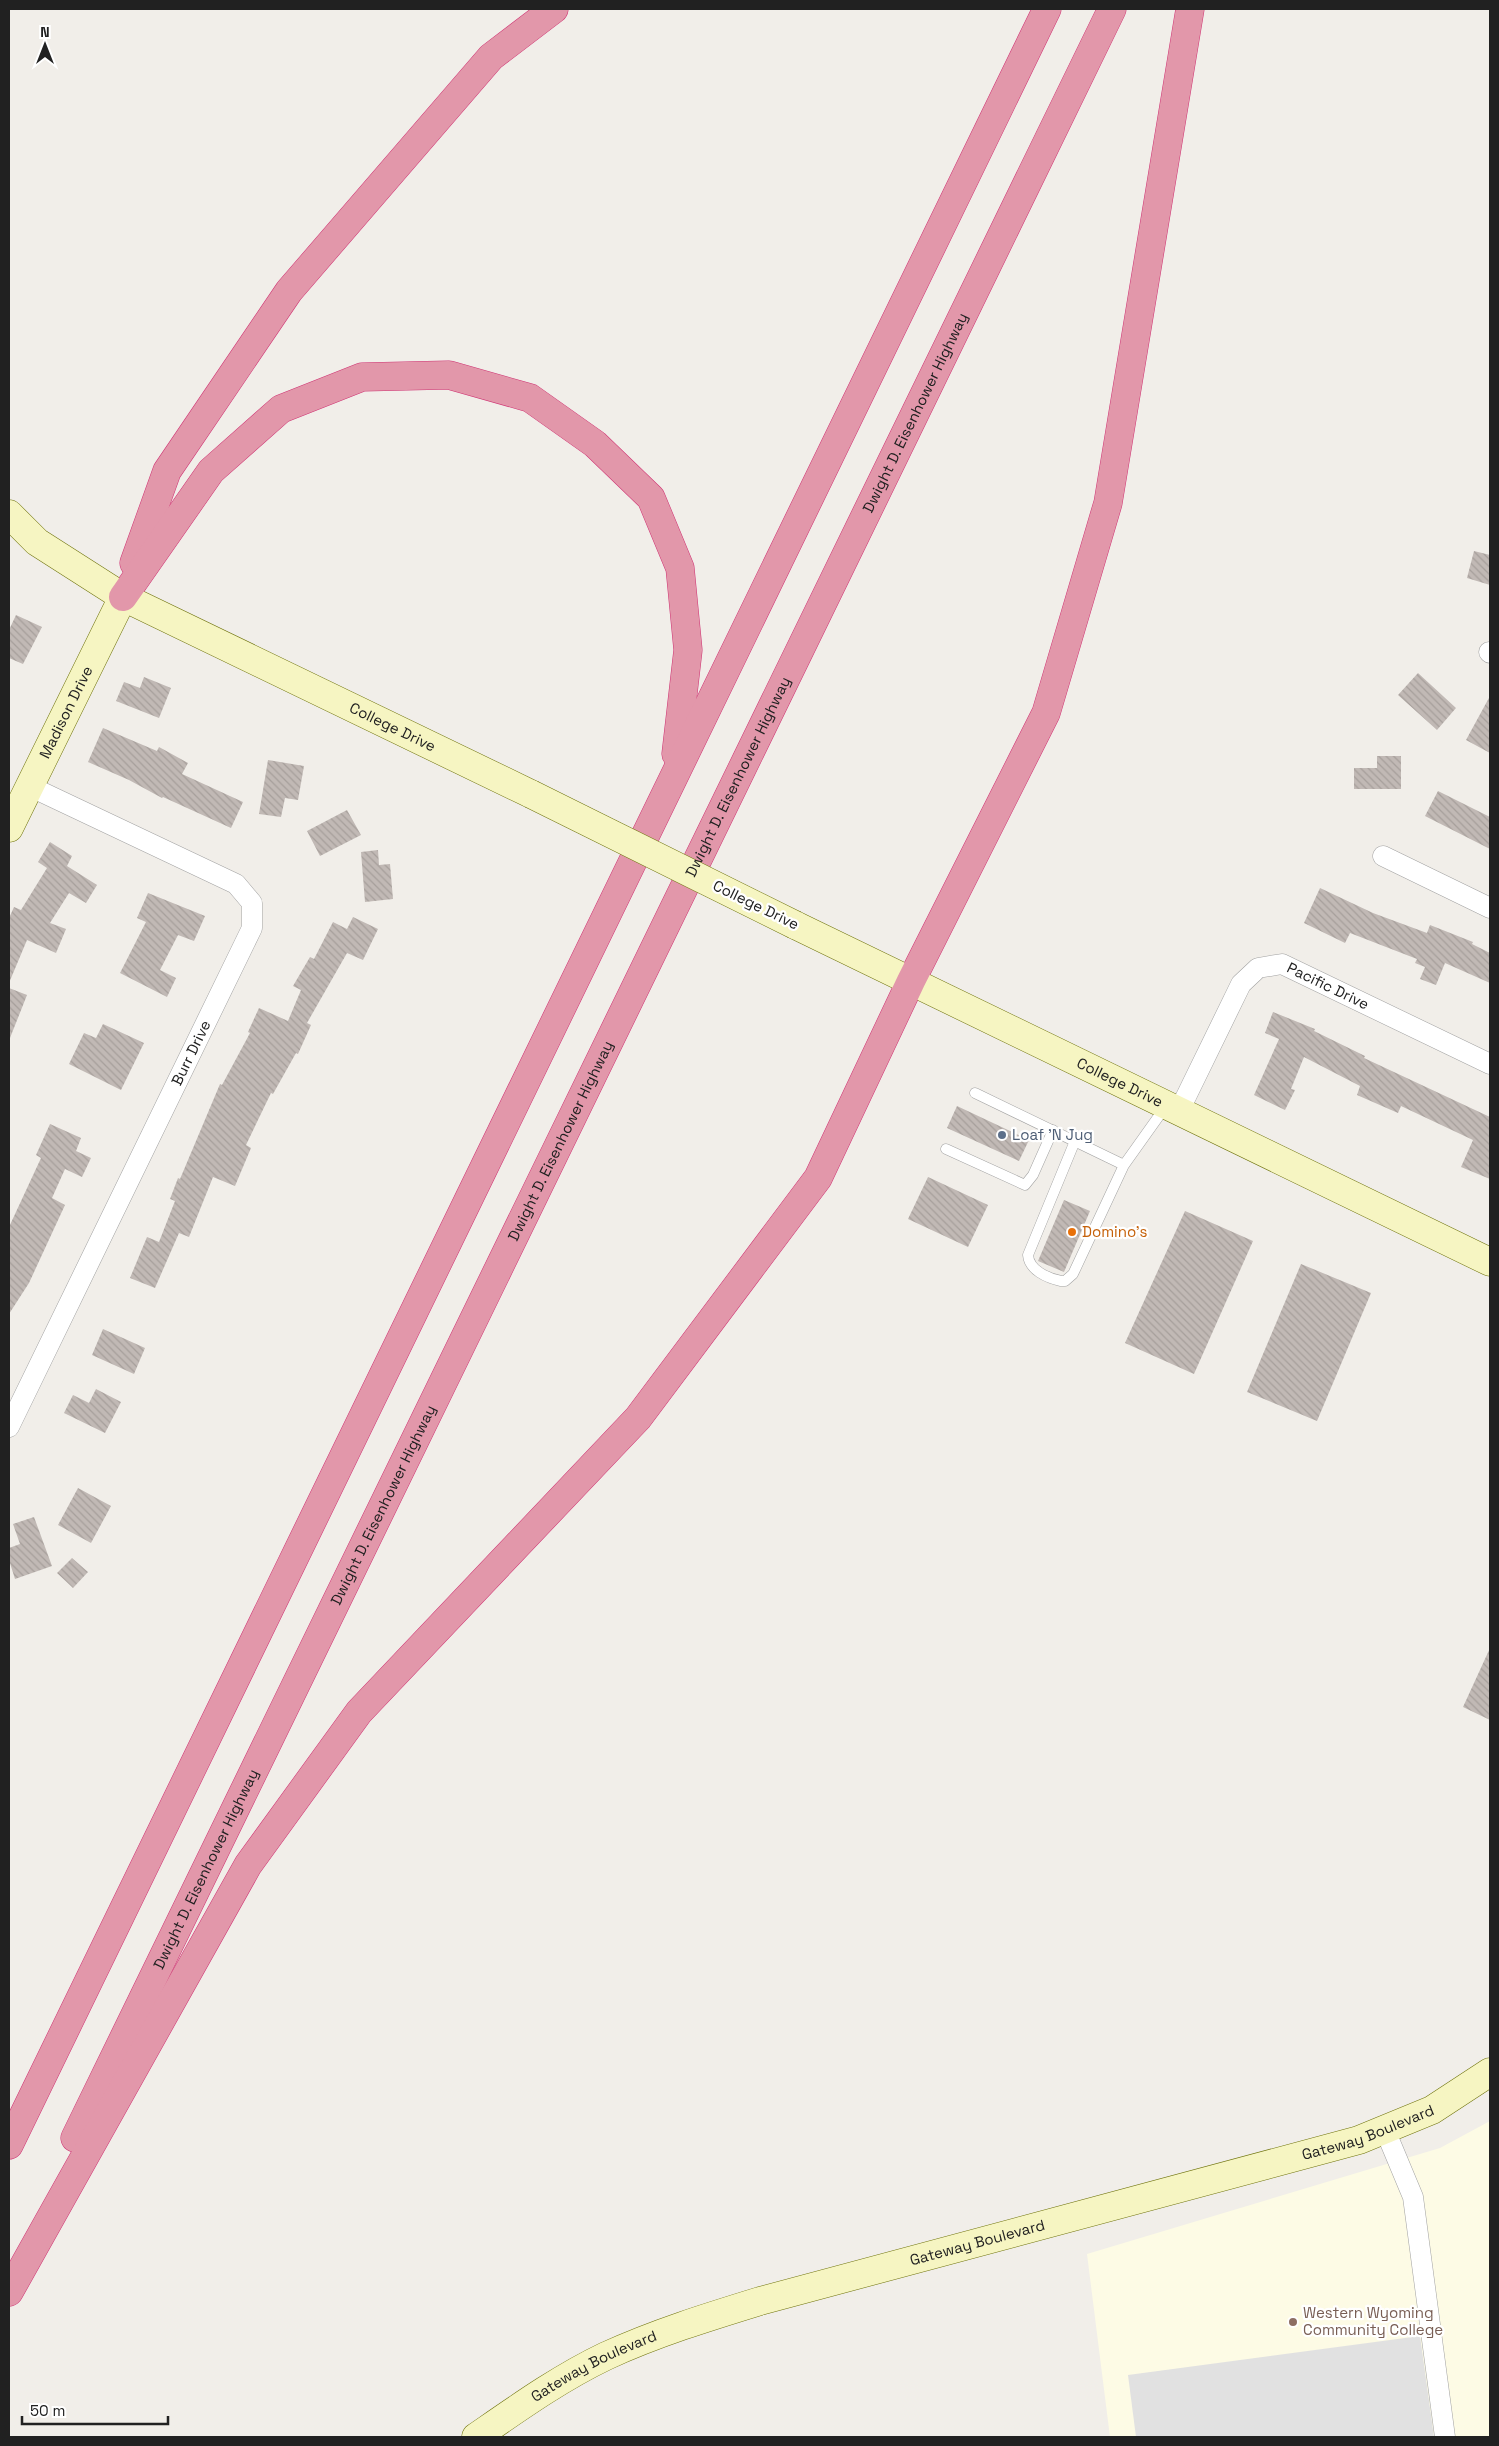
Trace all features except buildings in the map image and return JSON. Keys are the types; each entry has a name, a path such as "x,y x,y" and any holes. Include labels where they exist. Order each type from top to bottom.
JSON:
{"highway":[{"path":"122,597 168,471 289,291 491,57 554,9"},
{"path":"9,2145 673,775 1047,9"},
{"name":"Dwight D. Eisenhower Highway","path":"9,2275 1112,9"},
{"path":"9,2292 248,1865 359,1712 638,1418 818,1178 911,981 1046,713 1108,503 1190,9"},
{"path":"122,597 210,471 281,409 362,376 449,375 530,398 595,444 651,498 680,568 688,650 673,775"}],"main road":[{"name":"College Drive","path":"9,514 38,542 122,597 531,794 1490,1262"},
{"name":"Madison Drive","path":"9,828 122,597"},
{"name":"Gateway Boulevard","path":"476,2437 538,2394 605,2356 679,2326 760,2300 1359,2140 1432,2110 1490,2072"}],"street":[{"name":"Burr Drive","path":"9,1427 252,928 252,903 236,884 29,786"},
{"path":"1383,856 1490,908"},
{"name":"Pacific Drive","path":"1172,1108 1241,984 1258,968 1282,964 1490,1064"},
{"path":"1385,2130 1413,2197 1446,2437"}],"lane":[{"path":"974,1092 1124,1165"},
{"path":"1075,1141 1030,1248 1030,1266 1049,1276 1065,1281 1073,1274 1124,1165 1172,1108"},
{"path":"946,1149 1025,1185 1034,1175 1053,1130"}],"shaded area":[{"name":"Western Wyoming Community College","path":"1490,2121 1490,2437 1110,2437 1087,2254 1440,2148"},
{"path":"1420,2336 1434,2437 1136,2437 1128,2375"}],"place":[{"name":"Loaf 'N Jug","path":"1002,1135"},
{"name":"Domino's","path":"1072,1232"},
{"name":"Western Wyoming Community College","path":"1293,2322"}]}
